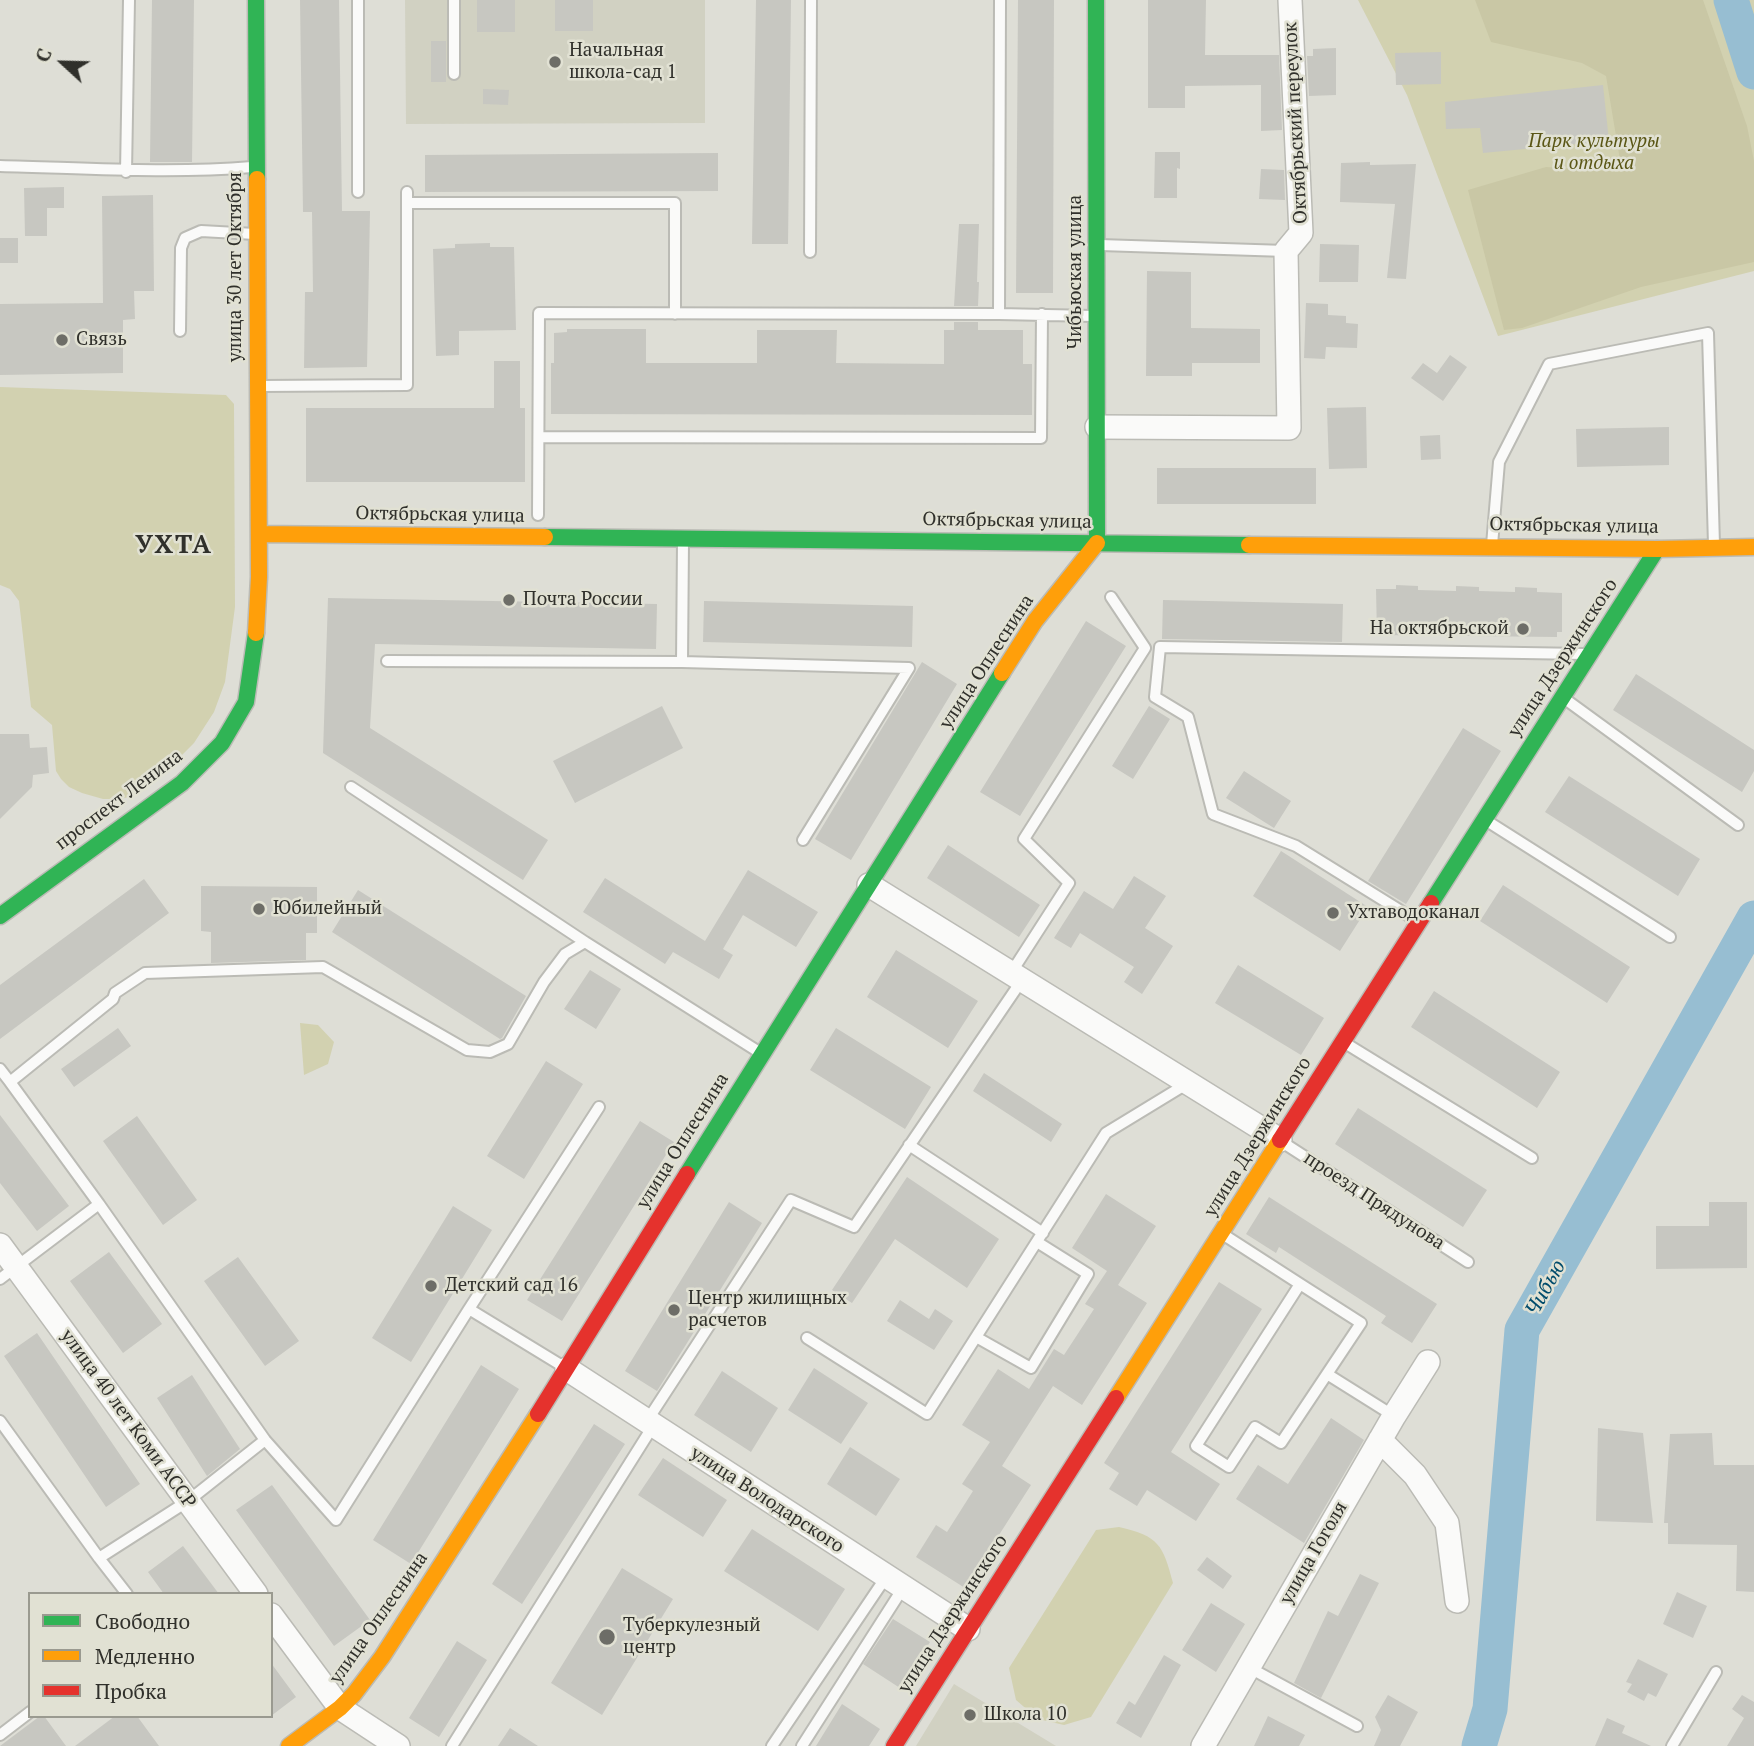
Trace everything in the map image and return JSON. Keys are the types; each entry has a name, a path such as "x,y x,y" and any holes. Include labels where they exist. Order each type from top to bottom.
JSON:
{"street":[{"name":"улица 30 лет Октября","path":"256,0 259,534"},
{"name":"Чибьюская улица","path":"1096,0 1097,543"},
{"name":"Октябрьский переулок","path":"1097,427 1289,428 1286,251 1301,233 1290,0"},
{"name":"Октябрьская улица","path":"259,534 1492,545 1657,549 1754,547"},
{"name":"проспект Ленина","path":"0,916 183,783 222,743 246,702 255,645 259,534"},
{"name":"улица Оплеснина","path":"289,1746 340,1708 382,1657 1035,621 1097,543"},
{"name":"улица Дзержинского","path":"894,1746 1657,549"},
{"path":"869,885 1280,1140"},
{"name":"улица 40 лет Коми АССР","path":"0,1245 8,1273 188,1501 255,1592"},
{"name":"улица Гоголя","path":"1203,1746 1428,1362"},
{"name":"улица Володарского","path":"566,1369 968,1629"},
{"path":"1380,1440 1415,1475 1447,1523 1457,1601"},
{"path":"273,1618 340,1708 398,1746"}],"lane":[{"path":"126,172 129,0"},
{"path":"358,0 358,192"},
{"path":"454,0 454,74"},
{"path":"810,252 811,0"},
{"path":"999,314 1000,0"},
{"path":"0,166 67,167 126,172 257,167"},
{"path":"258,387 407,385 408,197 676,203 675,313"},
{"path":"180,331 181,248 186,238 201,231 257,234"},
{"path":"1097,246 1286,251"},
{"path":"538,514 539,313 1042,314 1097,317"},
{"path":"539,437 1041,438 1042,314"},
{"path":"1492,545 1499,461 1549,364 1708,333 1714,548"},
{"path":"682,662 684,539"},
{"path":"452,1746 791,1200 854,1227 1016,976 1069,883 1024,839 1144,648 1111,597"},
{"path":"1419,922 1296,846 1213,814 1188,717 1155,697 1160,647 1590,654"},
{"path":"387,661 682,662 909,668 803,840"},
{"path":"1562,698 1738,825"},
{"path":"351,787 585,942 762,1053"},
{"path":"1485,819 1670,937"},
{"path":"10,1082 113,999 115,993 145,973 323,967 467,1049 490,1052 508,1044 558,963 565,954 585,942"},
{"path":"1343,1042 1532,1158"},
{"path":"0,1069 265,1440 335,1520 599,1107"},
{"path":"807,1338 927,1413 1106,1133 1188,1083"},
{"name":"проезд Прядунова","path":"1280,1140 1468,1262"},
{"path":"909,1145 1088,1274 1031,1368 976,1337"},
{"path":"8,1273 99,1204"},
{"path":"1222,1234 1361,1323 1281,1443 1255,1427 1229,1467 1196,1446 1300,1284"},
{"path":"469,1309 566,1369"},
{"path":"1327,1374 1394,1416"},
{"path":"0,1421 125,1592"},
{"path":"99,1558 188,1501 265,1440"},
{"path":"772,1746 895,1582"},
{"path":"802,1746 895,1582"},
{"path":"1248,1667 1357,1726"},
{"path":"1672,1746 1716,1672"},
{"path":"0,1735 28,1714"}],"shaded area":[{"name":"Начальная школа-сад 1","path":"405,0 705,0 705,123 406,124"},
{"name":"Парк культуры и отдыха","path":"1475,0 1703,0 1747,126 1754,161 1754,262 1641,287 1522,328 1504,330 1468,190 1546,167 1622,172 1606,76 1582,63 1491,42"},
{"name":"Школа 10","path":"954,1684 1056,1746 916,1746"}],"green space":[{"name":"Парк культуры и отдыха","path":"1358,0 1754,0 1754,271 1498,336 1407,95"},
{"path":"0,387 226,395 234,404 235,607 225,682 214,712 194,743 129,797 103,799 69,787 56,771 52,725 31,707 19,601 10,589 0,585"},
{"path":"300,1023 318,1025 334,1042 328,1064 304,1075"},
{"path":"1119,1527 1143,1534 1157,1544 1166,1559 1173,1583 1091,1717 1064,1725 1038,1719 1016,1700 1009,1668 1096,1530"}],"building":[{"path":"152,0 194,0 192,162 150,162"},
{"path":"300,0 339,0 342,211 370,211 367,367 304,368 305,292 313,292 312,212 303,212"},
{"path":"477,0 515,0 515,32 477,32"},
{"path":"555,0 593,0 593,31 555,31"},
{"path":"756,0 791,0 788,244 752,244"},
{"path":"1018,0 1054,0 1053,293 1016,293"},
{"path":"1148,0 1206,0 1205,55 1279,55 1282,130 1261,131 1261,85 1185,86 1185,108 1148,108"},
{"path":"431,41 446,41 446,82 431,82"},
{"path":"1336,48 1336,95 1309,96 1307,56 1313,56 1313,49"},
{"path":"1441,52 1441,84 1396,85 1395,53"},
{"path":"1603,85 1609,141 1483,153 1480,128 1446,129 1445,102"},
{"path":"483,89 509,90 508,105 483,104"},
{"path":"1155,152 1180,152 1177,198 1154,198"},
{"path":"718,153 718,191 425,192 425,155"},
{"path":"1370,162 1370,165 1416,164 1406,279 1387,278 1395,204 1340,202 1341,163"},
{"path":"1261,169 1284,170 1285,200 1259,199"},
{"path":"64,187 64,208 47,208 47,236 25,236 24,188"},
{"name":"Связь","path":"153,195 154,291 134,291 135,319 123,320 123,373 0,375 0,304 103,303 102,196"},
{"path":"959,224 979,224 978,306 954,306"},
{"path":"0,238 18,238 18,263 0,263"},
{"path":"490,243 490,247 514,247 516,330 459,331 459,355 436,356 433,249 455,248 455,244"},
{"path":"1320,244 1359,245 1358,282 1319,282"},
{"path":"1147,271 1191,272 1191,328 1260,329 1260,363 1192,363 1192,376 1146,376"},
{"path":"1306,303 1328,304 1328,315 1346,316 1346,323 1358,324 1357,348 1326,347 1325,359 1304,358"},
{"path":"954,322 978,322 978,330 1023,330 1023,364 1032,364 1032,415 551,414 554,333 567,332 567,329 646,329 646,363 757,363 757,330 837,330 836,363 944,364 944,330 954,330"},
{"path":"1450,355 1467,367 1443,401 1411,378 1423,363 1437,373"},
{"path":"494,361 520,361 520,408 525,408 525,482 306,482 306,408 494,408"},
{"path":"1366,407 1367,468 1329,469 1327,408"},
{"path":"1669,427 1669,465 1577,467 1576,429"},
{"path":"1440,435 1441,459 1421,460 1420,436"},
{"path":"1157,468 1316,468 1316,504 1157,504"},
{"path":"1396,585 1418,586 1418,590 1456,591 1456,586 1479,587 1479,591 1515,592 1515,587 1537,588 1537,592 1562,593 1562,632 1557,632 1557,637 1377,635 1376,589 1396,589"},
{"path":"328,598 657,604 656,649 375,644 370,728 548,840 523,880 323,753"},
{"path":"1163,600 1343,604 1342,642 1162,639"},
{"path":"704,601 913,606 912,647 703,642"},
{"path":"1086,621 1126,646 1020,816 980,792"},
{"path":"922,662 957,684 851,860 815,839"},
{"path":"1636,674 1754,750 1754,771 1742,792 1613,710"},
{"path":"662,706 683,748 575,803 553,761"},
{"path":"1149,706 1170,719 1133,779 1112,766"},
{"path":"1463,728 1501,751 1406,904 1368,881"},
{"path":"0,734 29,734 30,748 47,747 49,773 33,775 32,787 0,819"},
{"path":"1244,771 1291,801 1274,828 1226,798"},
{"path":"1569,776 1700,859 1678,896 1545,812"},
{"path":"948,845 1040,905 1019,937 927,878"},
{"path":"1281,851 1368,907 1340,951 1253,896"},
{"path":"748,870 818,912 796,947 743,915 723,949 733,955 719,979 673,952 665,964 583,912 605,878 705,941"},
{"path":"1134,876 1166,896 1145,928 1173,946 1142,994 1124,982 1134,967 1080,933 1071,948 1054,938 1084,891 1113,909"},
{"path":"144,879 169,913 0,1039 0,985"},
{"path":"1503,885 1630,967 1607,1003 1480,921"},
{"name":"Юбилейный","path":"201,886 317,887 317,933 306,933 306,960 211,963 211,932 201,931"},
{"path":"358,890 526,996 502,1038 332,932"},
{"path":"896,950 978,1001 948,1048 867,997"},
{"path":"1238,965 1324,1018 1301,1055 1215,1003"},
{"path":"590,970 621,989 596,1029 564,1009"},
{"path":"1434,991 1560,1072 1537,1108 1411,1027"},
{"path":"118,1028 131,1046 74,1087 61,1069"},
{"path":"836,1028 931,1087 905,1129 810,1070"},
{"path":"546,1061 583,1084 524,1179 487,1156"},
{"path":"984,1073 1062,1124 1051,1142 973,1091"},
{"path":"1358,1108 1487,1190 1463,1227 1335,1144"},
{"path":"0,1115 69,1206 37,1231 0,1183"},
{"path":"137,1116 197,1200 163,1225 103,1141"},
{"path":"640,1121 674,1142 562,1321 527,1300"},
{"path":"907,1177 999,1239 967,1288 895,1239 852,1303 832,1290"},
{"path":"1106,1194 1156,1226 1118,1285 1147,1303 1082,1405 1053,1386 1002,1466 1031,1485 965,1588 916,1557 936,1525 947,1532 973,1491 962,1484 990,1442 962,1425 998,1369 1029,1389 1054,1349 1064,1355 1094,1309 1085,1304 1107,1271 1072,1248"},
{"path":"1269,1197 1437,1304 1412,1343 1381,1323 1386,1316 1279,1247 1276,1253 1246,1234"},
{"path":"729,1202 762,1223 657,1391 625,1371"},
{"path":"1709,1202 1747,1202 1747,1268 1656,1269 1656,1226 1709,1226"},
{"path":"453,1206 492,1230 411,1362 372,1338"},
{"path":"109,1252 162,1324 123,1353 70,1281"},
{"path":"238,1257 299,1341 265,1366 204,1281"},
{"path":"1219,1282 1262,1309 1171,1452 1220,1484 1196,1521 1147,1490 1137,1506 1109,1489 1119,1473 1104,1463"},
{"path":"900,1300 929,1319 935,1309 953,1321 934,1350 887,1321"},
{"path":"37,1333 140,1484 106,1507 4,1356"},
{"path":"481,1365 519,1389 411,1564 373,1540"},
{"path":"814,1368 868,1403 841,1444 788,1410"},
{"path":"722,1371 778,1408 751,1452 694,1415"},
{"path":"192,1375 240,1449 207,1476 157,1398"},
{"path":"1331,1418 1364,1440 1304,1543 1236,1499 1258,1465 1288,1484"},
{"path":"594,1424 625,1444 522,1604 492,1584"},
{"path":"1598,1428 1643,1433 1653,1523 1596,1521"},
{"path":"1712,1433 1714,1465 1754,1465 1754,1592 1736,1591 1737,1545 1668,1544 1668,1523 1664,1523 1670,1434"},
{"path":"850,1447 900,1479 876,1516 827,1484"},
{"path":"663,1458 727,1500 703,1537 638,1495"},
{"path":"272,1485 370,1620 334,1646 236,1510"},
{"path":"752,1529 845,1589 818,1631 724,1571"},
{"path":"183,1546 218,1592 163,1592 148,1572"},
{"path":"1207,1557 1232,1576 1223,1589 1197,1570"},
{"path":"622,1568 673,1599 602,1715 551,1683"},
{"path":"1360,1574 1379,1583 1321,1698 1294,1683 1328,1611 1338,1616"},
{"path":"1677,1592 1707,1606 1693,1638 1663,1624"},
{"path":"1211,1603 1245,1624 1216,1672 1182,1650"},
{"path":"893,1619 930,1642 900,1688 863,1664"},
{"path":"457,1641 487,1660 439,1737 409,1718"},
{"path":"1164,1655 1181,1665 1141,1738 1116,1723 1129,1701 1135,1705"},
{"path":"1638,1659 1668,1674 1656,1697 1648,1693 1644,1701 1627,1692 1632,1684 1626,1682"},
{"path":"273,1666 296,1697 273,1714"},
{"path":"1388,1695 1418,1712 1400,1746 1374,1746 1381,1730 1375,1717"},
{"path":"1742,1695 1754,1702 1754,1746 1727,1746 1744,1718 1732,1709"},
{"path":"842,1704 880,1729 869,1746 816,1746"},
{"path":"1268,1716 1305,1735 1299,1746 1254,1746"},
{"path":"37,1718 45,1718 66,1746 0,1746"},
{"path":"112,1718 138,1718 159,1746 75,1746"},
{"path":"1607,1718 1625,1726 1622,1733 1651,1746 1595,1746"},
{"path":"510,1728 538,1746 498,1746"}],"waterway":[{"name":"Чибью","path":"1731,0 1754,72"},
{"name":"Чибью","path":"1479,1746 1490,1709 1522,1330 1754,918"}],"traffic: fast":[{"path":"256,0 257,179"},
{"path":"1096,0 1097,543"},
{"path":"545,537 1249,545"},
{"path":"1431,903 1657,549"},
{"path":"0,916 182,783 222,743 246,702 256,633"},
{"path":"687,1174 1002,673"}],"traffic: slow":[{"path":"256,633 259,577 257,179"},
{"path":"259,534 545,537"},
{"path":"1002,673 1035,621 1097,543"},
{"path":"1249,545 1657,549 1754,547"},
{"path":"1116,1398 1280,1140"},
{"path":"289,1746 340,1708 382,1657 538,1414"}],"traffic: jam":[{"path":"1280,1140 1431,903"},
{"path":"538,1414 687,1174"},
{"path":"894,1746 1116,1398"}],"place":[{"name":"Начальная школа-сад 1","path":"555,62"},
{"name":"Связь","path":"62,340"},
{"name":"Почта России","path":"509,600"},
{"name":"На октябрьской","path":"1523,629"},
{"name":"Юбилейный","path":"259,909"},
{"name":"Ухтаводоканал","path":"1333,913"},
{"name":"Детский сад 16","path":"431,1286"},
{"name":"Центр жилищных расчетов","path":"674,1310"},
{"name":"Туберкулезный центр","path":"607,1637"},
{"name":"Школа 10","path":"970,1715"}],"district":[{"name":"УХТА","path":"174,546"}]}
